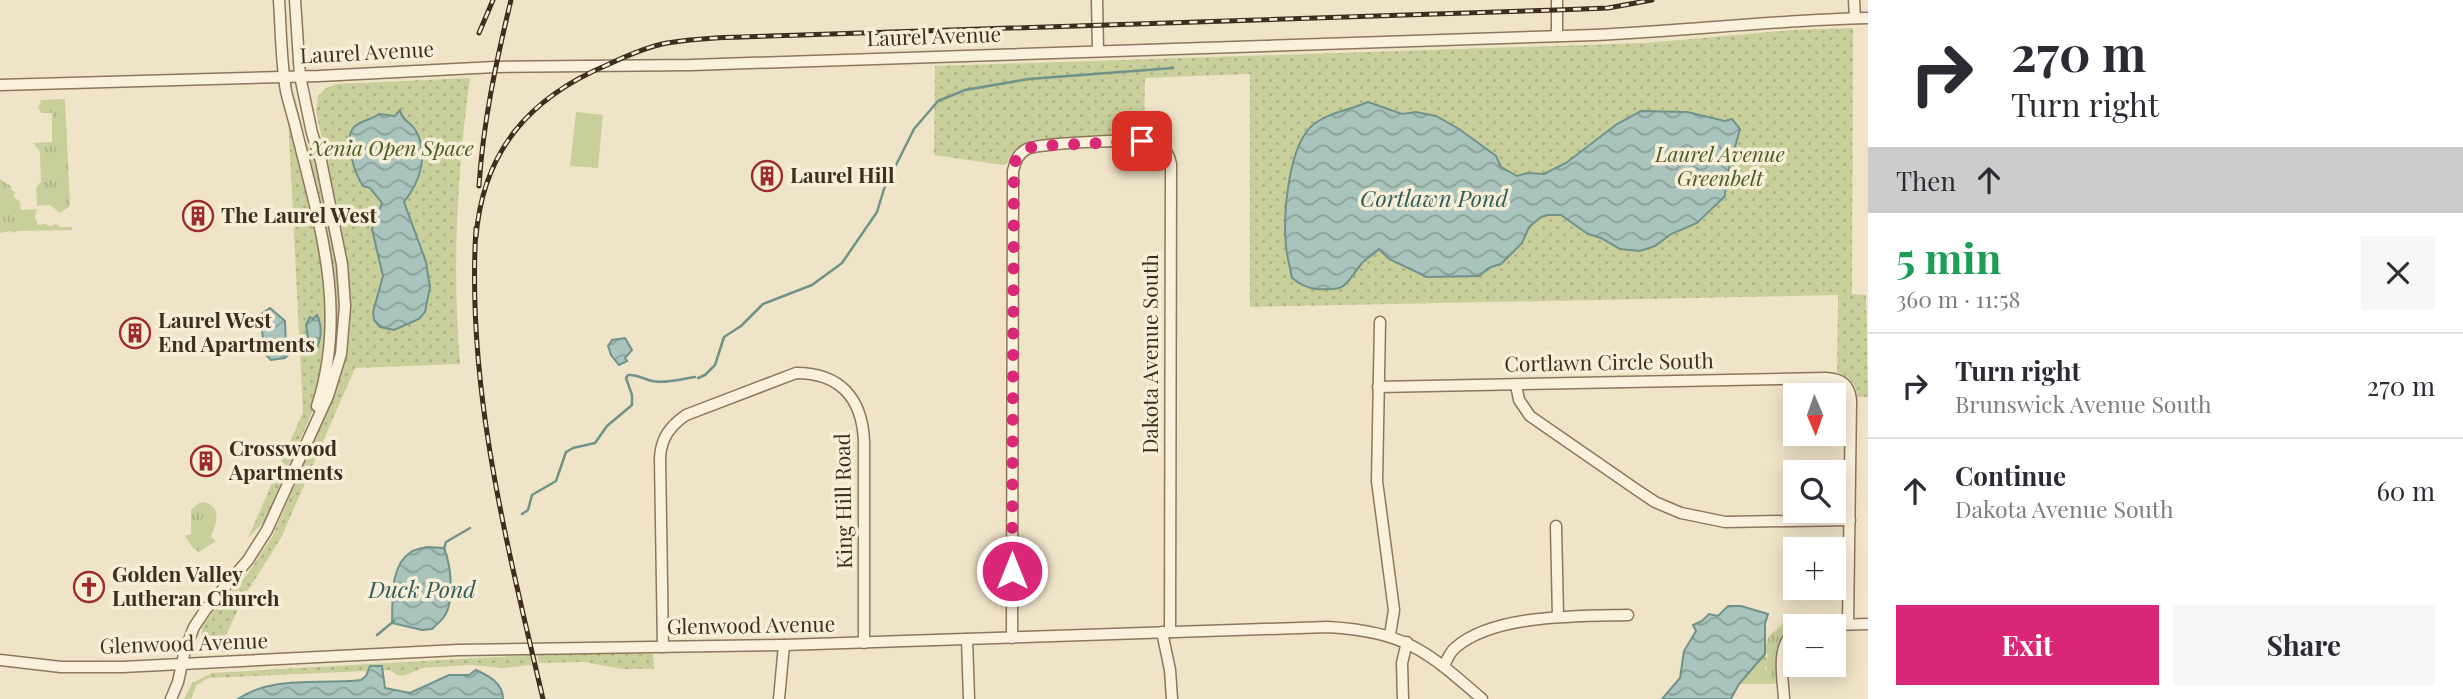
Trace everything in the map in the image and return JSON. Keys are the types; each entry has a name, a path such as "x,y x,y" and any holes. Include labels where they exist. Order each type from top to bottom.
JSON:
{"street":[{"path":"279,0 285,76 324,246 332,303 332,329 322,392 301,456"},
{"path":"172,699 194,627 258,545 271,523 328,396 341,354 345,306 340,251 300,76 295,0"},
{"path":"1097,0 1098,50"},
{"path":"1557,0 1557,36"},
{"path":"1854,0 1854,18"},
{"name":"Laurel Avenue","path":"0,85 495,67 691,65 1557,36 1868,18"},
{"name":"Dakota Avenue South","path":"1012,638 1013,171 1019,154 1028,148 1142,141 1157,144 1169,155 1171,164 1166,632"},
{"path":"1380,322 1377,481 1394,610 1390,635"},
{"name":"King Hill Road","path":"663,647 661,445 670,428 686,415 781,376 796,373 824,376 837,383 848,393 861,416 864,441 864,643"},
{"name":"Cortlawn Circle South","path":"1378,387 1826,378 1842,381 1848,388 1851,400 1850,520"},
{"path":"1516,385 1519,400 1530,416 1646,496 1681,513 1725,522 1850,520 1848,624 1868,624"},
{"path":"1556,526 1558,617"},
{"path":"1444,666 1453,650 1480,632 1558,617 1628,615"},
{"name":"Glenwood Avenue","path":"0,660 61,667 182,665 397,652 864,643 1328,627 1370,630 1407,642 1444,666 1482,699"},
{"path":"1166,632 1172,699"},
{"path":"967,639 969,699"},
{"path":"1403,699 1402,663 1407,642"},
{"path":"779,699 784,645"},
{"path":"1783,650 1783,676"},
{"path":"1783,677 1784,699"}],"green space":[{"name":"Laurel Avenue Greenbelt","path":"1853,28 1852,294 1866,295 1868,397 1857,397 1852,381 1837,372 1838,295 1250,307 1250,74 1145,78 1144,135 1032,140 1017,148 1008,163 1002,165 934,155 935,66 1645,43 1792,30"},
{"name":"Xenia Open Space","path":"470,78 457,221 456,292 460,364 355,368 281,538 244,597 226,635 235,646 232,652 213,652 207,649 201,636 203,625 249,572 273,535 327,410 346,343 331,195 316,112 318,96 326,88 336,84"},
{"name":"Xenia Open Space","path":"295,97 303,134 315,160 323,190 339,270 340,324 330,376 334,341 331,270"},
{"path":"65,99 70,206 60,213 50,205 37,206 36,188 41,182 40,152 33,143 52,142 52,113 41,113 38,106 40,100"},
{"path":"576,112 603,115 598,168 570,166"},
{"name":"Xenia Open Space","path":"288,116 323,262 328,296 323,374 314,408 264,522 248,538 303,412"},
{"path":"0,179 12,187 15,193 13,196 20,202 21,210 37,209 35,216 38,225 56,224 60,227 72,227 72,230 0,233"},
{"path":"204,502 216,512 211,537 216,541 199,552 185,536 191,534 191,510"},
{"path":"1783,622 1783,634 1777,652 1778,683 1770,684 1770,673 1765,665 1768,655 1765,652 1766,645 1770,636"},
{"path":"1765,652 1765,669 1770,673 1770,684 1739,684"},
{"path":"537,654 653,654 654,669 622,669 584,662 539,663"},
{"path":"530,655 532,665 503,668 472,665 423,668 403,676 390,670 208,678 196,686 191,699 184,699 192,683 212,673"}],"water":[{"name":"Cortlawn Pond","path":"1368,102 1402,114 1416,112 1436,116 1496,156 1501,167 1517,176 1528,173 1544,174 1566,163 1617,124 1641,111 1687,112 1725,121 1732,119 1740,129 1728,172 1731,183 1725,196 1697,223 1671,234 1655,246 1640,251 1620,249 1588,234 1561,215 1548,215 1529,227 1522,243 1501,264 1491,267 1479,276 1427,277 1389,259 1379,249 1362,263 1345,285 1335,289 1307,287 1292,278 1286,246 1285,217 1289,181 1298,147 1305,134 1320,120"},
{"path":"400,110 416,131 422,149 418,177 404,202 426,262 430,287 425,312 419,319 394,330 380,327 374,320 373,312 383,276 372,229 382,203 370,188 363,186 360,181 351,156 350,140 351,132 357,125 379,114 395,116"},
{"path":"270,308 285,321 286,348 289,354 285,358 271,360 265,354 260,315"},
{"path":"317,315 320,336 311,354 306,325 310,317 313,319"},
{"path":"625,338 632,350 625,358 627,361 619,365 608,346 612,340"},
{"name":"Duck Pond","path":"427,547 444,548 451,583 447,610 432,629 422,630 392,623 394,584 399,566 411,552"},
{"path":"1728,606 1741,606 1768,614 1765,624 1765,654 1739,684 1731,699 1662,699 1680,678 1684,651 1696,631 1693,625 1709,614 1718,616"},
{"path":"370,666 382,666 385,688 410,693 449,675 469,675 476,670 498,684 503,699 238,699 251,691 281,684 361,680"}],"waterway":[{"path":"698,378 715,365 724,337 741,326 763,304 812,285 842,263 877,212 884,189 914,129 938,101 965,90 1029,79 1173,68"},
{"path":"522,514 528,510 532,495 556,481 566,452 595,443 607,426 632,405 632,395 626,378 628,375 657,382 695,377"},
{"path":"444,549 446,542 470,528"},
{"path":"377,635 394,621"}],"railway":[{"path":"479,33 493,0"},
{"path":"479,186 491,93 511,0"},
{"path":"476,237 480,206 488,178 500,153 533,111 579,78 636,52 667,43 734,37 1608,8 1652,0"},
{"path":"476,228 477,347 483,406 503,524 543,699"}],"place":[{"name":"Laurel Hill","path":"767,176"},
{"name":"The Laurel West","path":"198,216"},
{"name":"Laurel West End Apartments","path":"135,333"},
{"name":"Crosswood Apartments","path":"206,461"},
{"name":"Golden Valley Lutheran Church","path":"89,587"}],"route":[{"path":"1012,571 1014,163 1019,154 1034,146 1142,141"}]}
